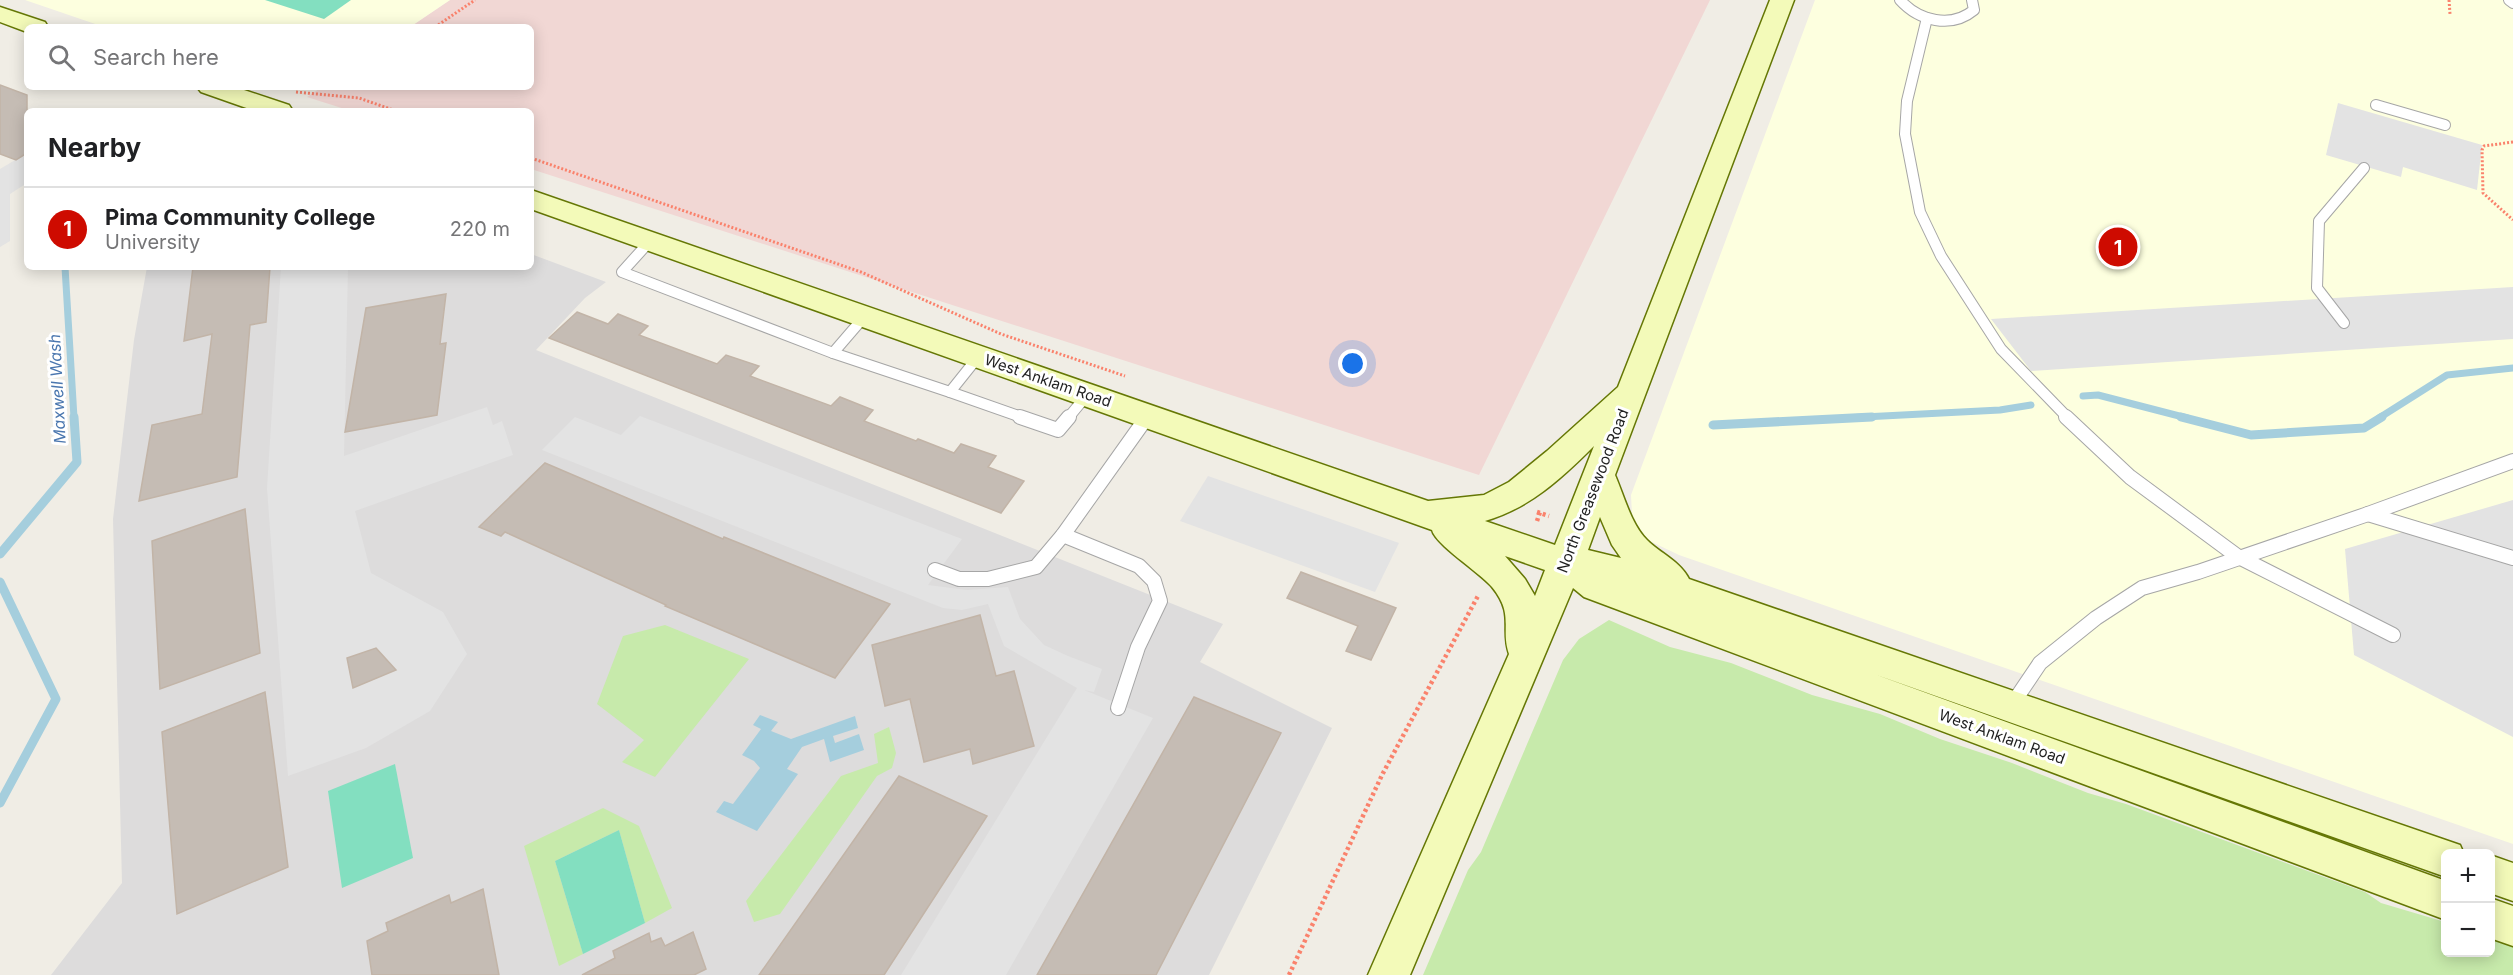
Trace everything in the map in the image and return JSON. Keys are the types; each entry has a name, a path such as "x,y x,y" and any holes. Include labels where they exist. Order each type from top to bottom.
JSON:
{"main road":[{"name":"North Greasewood Road","path":"1389,975 1565,563 1782,0"},
{"path":"0,14 28,24"},
{"path":"226,90 286,101"},
{"name":"West Anklam Road","path":"534,200 1565,563 1596,564 1689,593 2441,857"},
{"path":"1422,513 1488,507 1514,497 1532,484 1632,389"},
{"path":"1599,475 1624,535 1634,549 1689,593"},
{"path":"1422,513 1473,548 1509,583 1524,612 1526,657"},
{"name":"West Anklam Road","path":"1565,563 1596,587 2441,900"},
{"path":"2495,876 2513,882"},
{"path":"2495,920 2513,926"}],"lane":[{"path":"1900,0 1910,10 1927,18 1939,20 1962,19 1974,10 1972,0"},
{"path":"2509,0 2513,3"},
{"path":"1927,18 1907,101 1905,134 1920,212 1941,256 2001,349 2054,405 2130,477 2237,556 2393,635"},
{"path":"2376,105 2445,125"},
{"path":"2344,323 2317,288 2319,221 2364,168"},
{"path":"650,241 622,272 833,353 1058,430 1087,395"},
{"path":"833,353 864,316"},
{"path":"950,392 978,357"},
{"path":"935,570 959,579 988,579 1036,567 1063,535 1147,416"},
{"path":"2011,706 2040,663 2096,618 2142,588 2198,572 2237,556 2368,514 2513,461"},
{"path":"2368,514 2513,558"},
{"path":"1063,535 1139,566 1154,581 1160,601 1138,647 1118,708"}],"path":[{"path":"439,24 475,0"},
{"path":"2449,0 2450,14"},
{"path":"286,101 358,98 387,108"},
{"path":"2513,142 2484,146 2482,150 2484,193 2513,220"},
{"path":"534,159 861,272 1001,334 1125,376"},
{"path":"1537,521 1540,512"},
{"path":"1289,975 1382,775 1484,586"}],"shaded area":[{"path":"25,0 450,0 414,24 95,24"},
{"path":"450,0 1710,0 1479,475 534,170 534,108 342,108 307,97 318,90 534,90 534,24 414,24"},
{"path":"1815,0 2513,0 2513,844 1679,555 1633,533 1631,495"},
{"path":"2338,103 2482,145 2477,190 2403,167 2401,177 2326,155"},
{"path":"24,155 24,185 10,194 10,241 0,247 0,169"},
{"path":"534,255 606,282 585,298 536,350 1223,624 1200,662 1332,728 1209,975 51,975 122,883 113,519 134,340 146,270 534,270"},
{"path":"281,270 348,270 344,456 487,407 493,425 502,421 513,455 355,511 371,573 443,612 467,654 430,711 366,748 288,776 267,488"},
{"path":"2513,287 2513,339 2031,371 1991,319"},
{"path":"640,416 962,539 928,585 967,590 1008,587 1020,619 1044,645 1102,669 1094,692 1084,690 1153,718 1006,975 901,975 1077,688 1004,646 988,604 962,610 943,608 542,450 575,417 621,435"},
{"path":"1208,476 1399,543 1375,592 1180,521"},
{"path":"2513,500 2513,737 2354,655 2345,549"}],"green space":[{"path":"265,0 351,0 324,19"},
{"path":"1609,620 1670,647 1731,663 1812,695 1880,714 1940,739 2012,763 2088,793 2126,804 2365,892 2381,903 2441,921 2441,957 2495,957 2495,940 2513,947 2513,975 1423,975 1468,870 1481,852 1563,660 1579,639"},
{"path":"665,625 749,659 655,777 622,762 644,740 597,704 623,636"},
{"path":"889,727 896,753 892,768 877,776 780,914 754,922 746,901 841,776 878,763 874,734"},
{"path":"395,764 413,858 342,888 328,791"},
{"path":"603,808 639,826 672,908 645,923 619,830 555,861 583,954 559,966 524,846"},
{"path":"619,830 645,923 583,954 555,861"}],"water":[{"path":"760,715 778,722 771,731 791,739 855,716 858,728 833,736 835,743 859,734 864,750 830,762 824,739 802,747 787,769 798,774 757,831 716,812 724,801 733,804 760,768 754,761 742,755 761,729 753,725"}],"building":[{"path":"0,85 27,95 27,108 24,108 24,155 16,160 0,154"},
{"path":"193,270 270,270 266,322 250,325 237,477 139,501 152,425 202,414 212,334 184,341"},
{"path":"446,294 440,344 446,343 437,415 345,432 366,308"},
{"path":"577,312 608,324 618,314 648,326 639,335 717,364 726,355 759,366 750,376 831,406 840,397 873,410 864,421 916,441 918,439 954,453 961,444 996,456 988,467 1024,481 1001,513 549,338"},
{"path":"545,463 723,539 724,537 890,604 835,678 665,606 505,532 501,536 479,527"},
{"path":"245,509 260,653 160,689 152,541"},
{"path":"1301,572 1396,608 1371,660 1346,651 1358,626 1287,598"},
{"path":"980,615 996,676 1014,671 1034,746 973,764 970,749 924,762 910,699 885,706 872,645"},
{"path":"376,648 396,670 353,688 347,658"},
{"path":"265,692 288,867 177,914 162,732"},
{"path":"1194,697 1281,733 1156,975 1037,975"},
{"path":"899,776 987,816 884,975 759,975"},
{"path":"483,889 499,975 372,975 367,941 388,931 386,923 449,895 451,903"},
{"path":"693,932 706,969 694,975 582,975 615,958 613,951 649,933 651,942 661,938 665,946"}],"waterway":[{"name":"Maxwell Wash","path":"65,270 74,418"},
{"path":"2379,418 2447,375 2513,368"},
{"path":"2083,396 2098,395 2187,418"},
{"path":"1844,418 2000,410 2031,405"},
{"name":"Maxwell Wash","path":"0,554 77,462 74,417"},
{"path":"1713,425 1872,417"},
{"path":"2181,417 2251,435 2364,428 2382,417"},
{"name":"Maxwell Wash","path":"0,582 56,699 0,803"}],"place":[{"name":"Pima Community College","path":"2118,247"}]}
